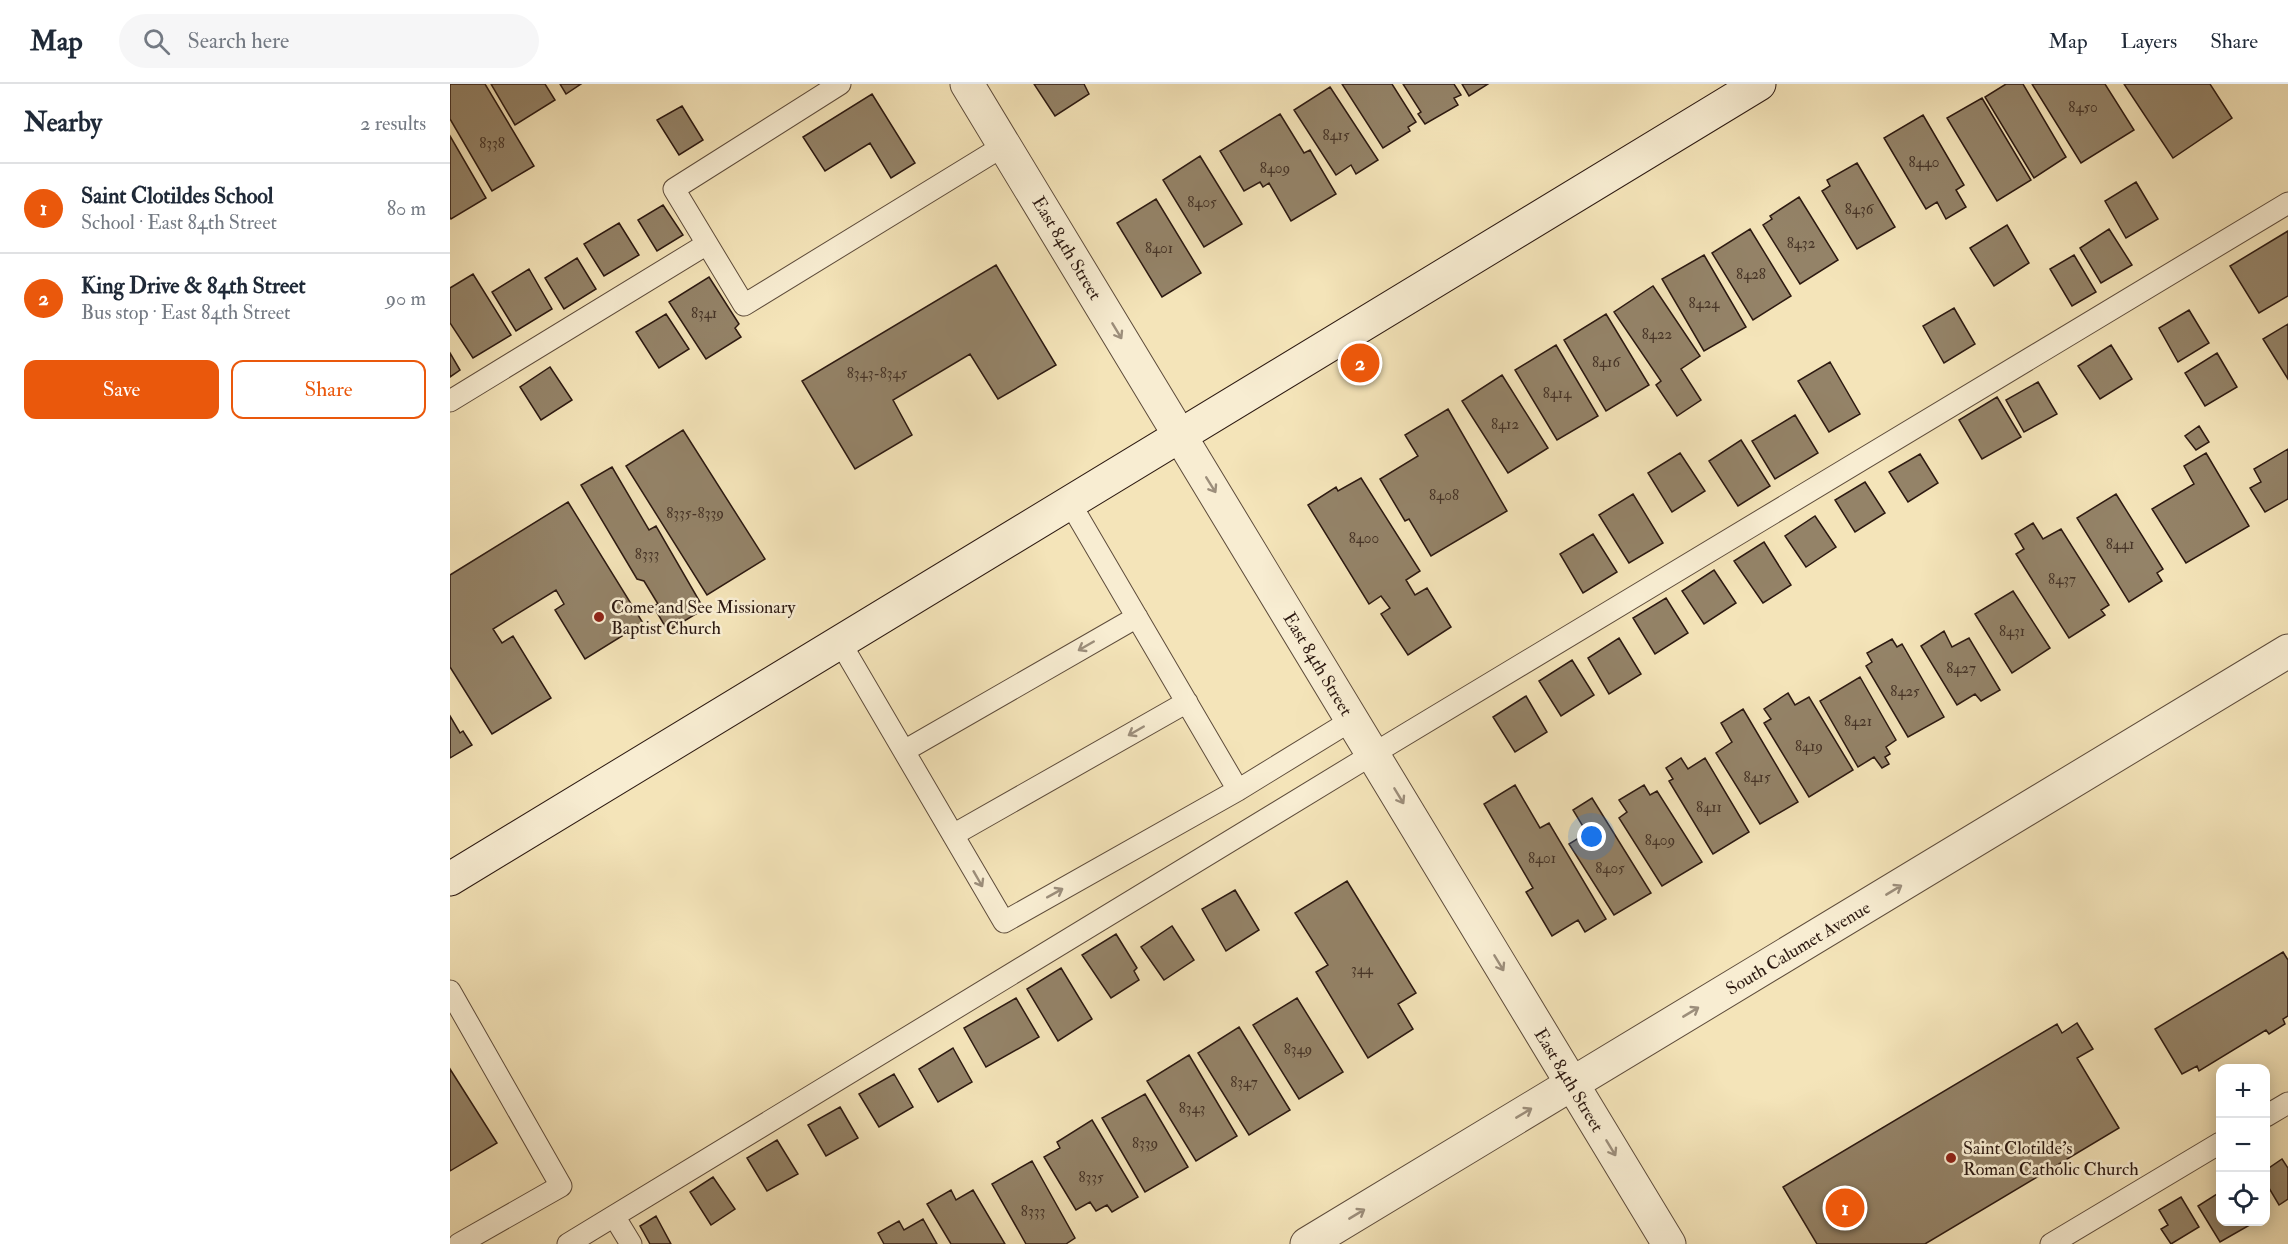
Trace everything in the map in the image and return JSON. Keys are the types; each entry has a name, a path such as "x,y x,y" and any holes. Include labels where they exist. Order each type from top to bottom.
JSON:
{"street":[{"path":"450,879 1759,84"},
{"name":"East 84th Street","path":"972,86 1005,145 1669,1244"},
{"name":"South Calumet Avenue","path":"1307,1244 2288,651"}],"lane":[{"path":"840,84 674,189 744,305 1005,145"},
{"path":"568,1244 1373,754 2288,203"},
{"path":"450,401 707,244"},
{"path":"1070,502 1238,790"},
{"path":"904,752 1137,617"},
{"path":"840,642 1004,922 1238,790 1352,720"},
{"path":"953,835 1187,702"},
{"path":"450,991 561,1186 459,1244"},
{"path":"2270,1113 2288,1103"},
{"path":"2051,1244 2216,1145"},
{"path":"614,1216 630,1244"}],"building":[{"path":"450,84 485,84 534,166 492,191 450,119"},
{"path":"491,84 545,84 555,100 515,125"},
{"path":"560,84 581,84 566,94"},
{"path":"1034,84 1084,84 1089,94 1055,116"},
{"path":"1342,84 1392,84 1416,122 1408,127 1410,131 1383,148"},
{"path":"1403,84 1454,84 1461,95 1454,98 1458,105 1425,124 1418,114 1421,112"},
{"path":"1462,84 1488,84 1469,96"},
{"path":"2006,84 2023,84 2066,157 2034,178 1985,97"},
{"path":"2032,84 2105,84 2134,130 2081,163"},
{"path":"2124,84 2210,84 2232,118 2173,158"},
{"path":"1330,87 1378,160 1356,174 1351,165 1336,175 1294,110"},
{"path":"872,94 915,163 891,178 870,143 825,171 803,137"},
{"path":"1982,98 2031,180 1997,201 1947,118"},
{"path":"682,106 703,140 679,155 657,120"},
{"path":"1280,114 1304,153 1310,150 1336,194 1291,221 1269,183 1263,187 1260,182 1244,191 1220,151"},
{"path":"1923,115 1964,185 1956,190 1966,207 1946,219 1937,202 1926,209 1884,138"},
{"path":"450,136 486,198 451,219 450,217"},
{"path":"1200,156 1242,224 1204,247 1163,180"},
{"path":"1857,163 1895,227 1857,249 1822,191 1830,186 1827,180"},
{"path":"2136,182 2158,219 2126,238 2105,201"},
{"path":"1799,197 1838,260 1800,284 1763,225 1772,219 1770,216"},
{"path":"1156,199 1201,273 1162,297 1117,223"},
{"path":"663,205 683,235 657,251 638,220"},
{"path":"619,223 639,255 604,276 584,244"},
{"path":"2007,225 2029,263 1994,286 1970,248"},
{"path":"1750,229 1791,296 1753,320 1712,253"},
{"path":"2109,229 2132,265 2101,283 2080,248"},
{"path":"2288,231 2288,296 2259,313 2230,266"},
{"path":"1704,255 1746,327 1704,351 1662,279"},
{"path":"2074,255 2096,292 2072,306 2050,269"},
{"path":"577,258 596,289 564,309 545,278"},
{"path":"996,265 1056,365 998,399 970,354 893,400 912,435 855,469 802,381"},
{"path":"529,269 552,309 516,331 492,292"},
{"path":"473,274 511,335 473,358 450,323 450,288"},
{"path":"709,277 739,324 735,328 741,337 706,359 669,302"},
{"path":"1653,286 1700,356 1681,369 1701,400 1677,416 1656,385 1661,381 1614,312"},
{"path":"1954,308 1975,344 1944,363 1923,326"},
{"path":"2189,310 2209,343 2178,362 2159,328"},
{"path":"666,314 689,349 659,368 636,332"},
{"path":"1606,314 1649,385 1606,411 1564,340"},
{"path":"2288,324 2288,379 2263,339"},
{"path":"1556,345 1598,416 1557,440 1515,370"},
{"path":"2111,345 2132,379 2100,399 2078,366"},
{"path":"450,353 460,370 450,377"},
{"path":"2217,353 2237,387 2205,406 2185,373"},
{"path":"1830,362 1860,414 1829,432 1798,381"},
{"path":"550,367 572,400 541,420 520,387"},
{"path":"1502,375 1548,448 1508,473 1462,401"},
{"path":"2038,382 2057,414 2024,432 2006,400"},
{"path":"1997,397 2021,437 1982,459 1959,420"},
{"path":"1448,409 1507,511 1431,556 1409,519 1405,521 1380,479 1418,456 1405,435"},
{"path":"1795,415 1818,453 1775,479 1752,441"},
{"path":"2199,426 2209,442 2196,450 2185,436"},
{"path":"683,430 765,559 707,595 626,466"},
{"path":"1741,440 1770,486 1738,506 1709,461"},
{"path":"2288,449 2288,499 2265,512 2250,488 2261,482 2254,469"},
{"path":"1680,453 1705,491 1672,512 1648,473"},
{"path":"2206,453 2249,526 2186,563 2152,509 2194,484 2184,466"},
{"path":"1920,454 1938,483 1908,502 1889,472"},
{"path":"612,467 649,530 656,526 704,609 668,631 653,606 658,604 644,581 637,579 581,485"},
{"path":"1361,478 1420,571 1406,580 1415,595 1427,588 1451,627 1408,655 1381,614 1390,608 1381,596 1369,604 1308,505 1336,487 1338,491"},
{"path":"1865,482 1885,513 1855,532 1835,500"},
{"path":"1633,494 1663,543 1629,563 1599,515"},
{"path":"2116,494 2163,569 2157,573 2162,581 2129,602 2077,518"},
{"name":"Come and See Missionary Baptist Church","path":"568,502 643,623 585,659 555,610 564,604 556,590 493,629 502,643 513,636 551,698 492,734 450,667 450,575"},
{"path":"1815,516 1836,547 1806,567 1785,536"},
{"path":"2033,523 2043,539 2061,529 2109,605 2101,610 2105,615 2069,638 2016,554 2024,549 2015,534"},
{"path":"1593,534 1617,572 1583,593 1560,554"},
{"path":"1764,542 1791,585 1763,603 1734,561"},
{"path":"1714,570 1736,603 1704,624 1682,591"},
{"path":"2013,591 2050,648 2012,673 1975,614"},
{"path":"1666,598 1688,633 1655,654 1633,618"},
{"path":"1944,631 1952,647 1969,638 2000,690 1981,701 1975,694 1957,705 1921,646"},
{"path":"1619,638 1641,674 1609,694 1588,658"},
{"path":"1892,639 1897,647 1902,644 1944,717 1908,737 1866,666 1872,662 1867,653"},
{"path":"1572,660 1594,695 1561,716 1539,681"},
{"path":"1860,677 1896,740 1886,747 1890,754 1885,757 1889,764 1882,768 1874,757 1858,767 1820,701"},
{"path":"1788,693 1795,705 1809,697 1853,770 1809,797 1764,723 1771,719 1764,709"},
{"path":"1526,696 1547,732 1515,752 1493,717"},
{"path":"1743,709 1798,802 1760,824 1716,753 1732,742 1721,723"},
{"path":"450,716 460,733 463,731 472,745 450,758"},
{"path":"1681,758 1688,769 1705,758 1749,832 1713,854 1669,781 1673,779 1666,768"},
{"path":"1515,785 1540,828 1549,823 1606,919 1585,932 1578,920 1552,936 1526,892 1533,888 1484,804"},
{"path":"1644,785 1650,795 1657,791 1702,862 1662,886 1619,818 1627,812 1619,800"},
{"path":"1592,798 1651,893 1614,915 1569,844 1587,833 1573,810"},
{"path":"1347,881 1416,993 1398,1004 1413,1029 1368,1058 1316,972 1328,965 1295,913"},
{"path":"1235,890 1259,930 1226,951 1202,909"},
{"path":"1172,926 1194,960 1164,980 1141,947"},
{"path":"1116,934 1137,968 1134,971 1139,980 1111,998 1082,955"},
{"path":"2283,952 2288,960 2288,1016 2283,1019 2285,1024 2269,1034 2266,1030 2199,1071 2197,1066 2182,1074 2155,1029"},
{"path":"1061,968 1092,1019 1058,1041 1027,989"},
{"path":"1016,998 1039,1037 986,1067 964,1028"},
{"path":"1297,998 1343,1072 1299,1099 1253,1025"},
{"name":"Saint Clotilde's Roman Catholic Church","path":"2077,1023 2093,1049 2077,1058 2119,1128 1925,1244 1817,1244 1783,1187 2057,1024 2062,1033"},
{"path":"1239,1027 1290,1110 1249,1135 1198,1053"},
{"path":"953,1048 972,1082 938,1102 919,1069"},
{"path":"1189,1055 1237,1136 1196,1161 1147,1081"},
{"path":"450,1069 497,1143 450,1171"},
{"path":"894,1074 913,1107 879,1127 859,1094"},
{"path":"1145,1094 1188,1167 1145,1192 1102,1118"},
{"path":"840,1107 858,1138 826,1156 808,1125"},
{"path":"1092,1120 1138,1197 1112,1212 1107,1205 1096,1211 1090,1202 1076,1210 1044,1157 1060,1148 1057,1142"},
{"path":"777,1140 798,1174 767,1191 747,1158"},
{"path":"2282,1159 2288,1168 2288,1199 2279,1205 2270,1190 2270,1167"},
{"path":"1032,1161 1075,1238 1066,1244 1026,1244 992,1184"},
{"path":"713,1177 735,1209 711,1225 690,1192"},
{"path":"951,1190 956,1200 973,1190 1005,1244 951,1244 927,1204"},
{"path":"2216,1195 2216,1226 2248,1226 2220,1242 2198,1206"},
{"path":"2181,1197 2199,1227 2171,1244 2161,1229 2168,1225 2159,1210"},
{"path":"656,1216 671,1244 650,1244 640,1226"},
{"path":"923,1219 937,1244 884,1244 878,1233 899,1221 904,1230"}],"place":[{"name":"King Drive & 84th Street","path":"1360,363"},
{"name":"Come and See Missionary Baptist Church","path":"599,617"},
{"name":"Saint Clotilde's Roman Catholic Church","path":"1951,1158"},
{"name":"Saint Clotildes School","path":"1845,1208"}]}
